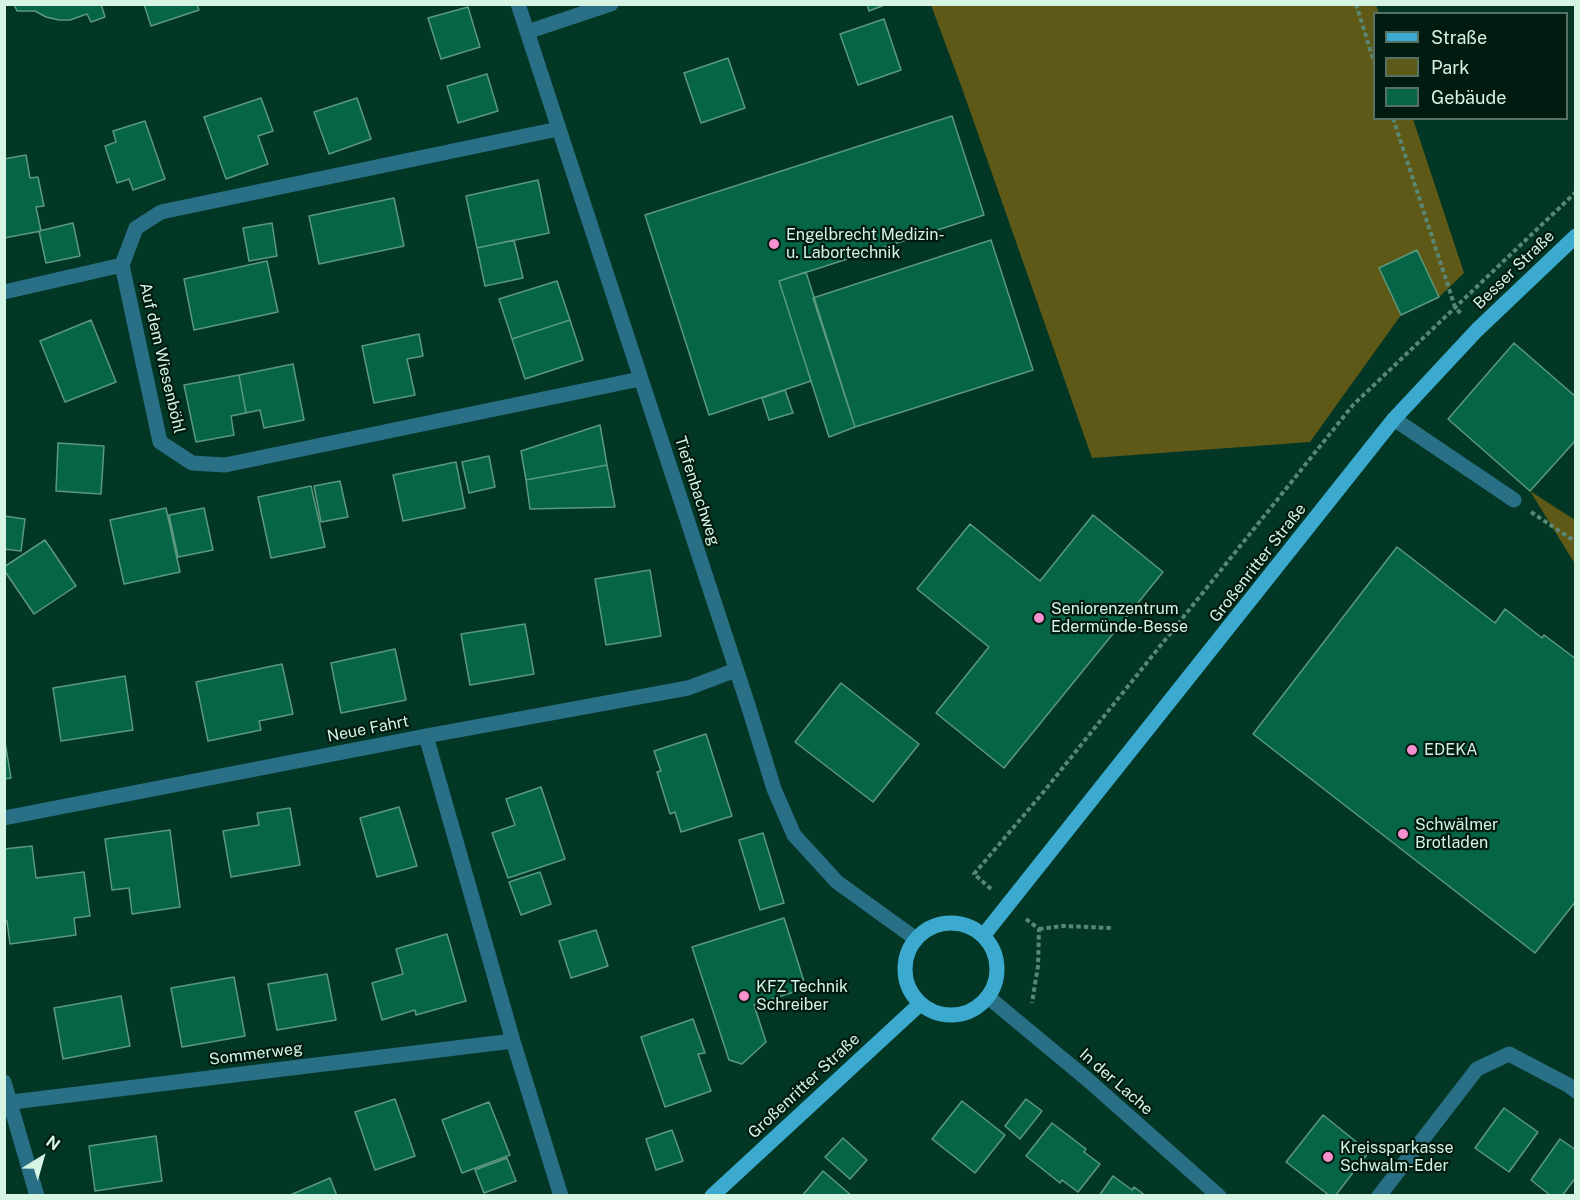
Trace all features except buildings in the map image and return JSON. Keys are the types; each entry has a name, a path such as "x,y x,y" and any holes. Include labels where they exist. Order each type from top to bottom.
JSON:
{"main road":[{"name":"Besser Straße","path":"1477,330 1575,236"},
{"name":"Großenritter Straße","path":"983,936 1394,419 1477,330"},
{"path":"955,923 975,929 983,936 991,945 997,967 993,988 988,997 974,1009 955,1015 938,1014 920,1004 913,996 905,977 908,951 916,939 936,925 955,923"},
{"name":"Großenritter Straße","path":"712,1196 920,1004"}],"street":[{"name":"Tiefenbachweg","path":"519,4 774,789 794,836 837,882 916,939"},
{"path":"527,32 610,4"},
{"name":"Auf dem Wiesenböhl","path":"558,129 161,212 136,228 122,265 160,442 192,463 225,465 640,379"},
{"path":"4,292 122,265"},
{"path":"1394,419 1514,500"},
{"name":"Neue Fahrt","path":"4,818 688,688 736,670"},
{"path":"426,736 513,1041 561,1196"},
{"name":"In der Lache","path":"988,997 1088,1080 1219,1196"},
{"name":"Sommerweg","path":"8,1103 513,1041"},
{"path":"1379,1196 1477,1069 1509,1054 1573,1084"},
{"path":"4,1082 8,1103 37,1196"}],"path":[{"path":"1356,4 1373,59"},
{"path":"1394,120 1455,307"},
{"path":"1112,928 1063,926 1039,929 975,874 1041,795 1353,405 1575,192"},
{"path":"1514,500 1575,542"},
{"path":"1018,1023 1031,1009 1038,966 1039,929"}],"green space":[{"path":"931,5 1376,5 1379,12 1373,12 1373,120 1413,120 1464,273 1439,297 1417,250 1379,268 1401,315 1310,442 1092,458"},
{"path":"1530,491 1575,520 1575,564"}],"place":[{"name":"Engelbrecht Medizin- u. Labortechnik","path":"774,244"},
{"name":"Seniorenzentrum Edermünde-Besse","path":"1039,618"},
{"name":"EDEKA","path":"1412,750"},
{"name":"Schwälmer Brotladen","path":"1403,834"},
{"name":"KFZ Technik Schreiber","path":"744,996"},
{"name":"Kreissparkasse Schwalm-Eder","path":"1328,1157"}]}
